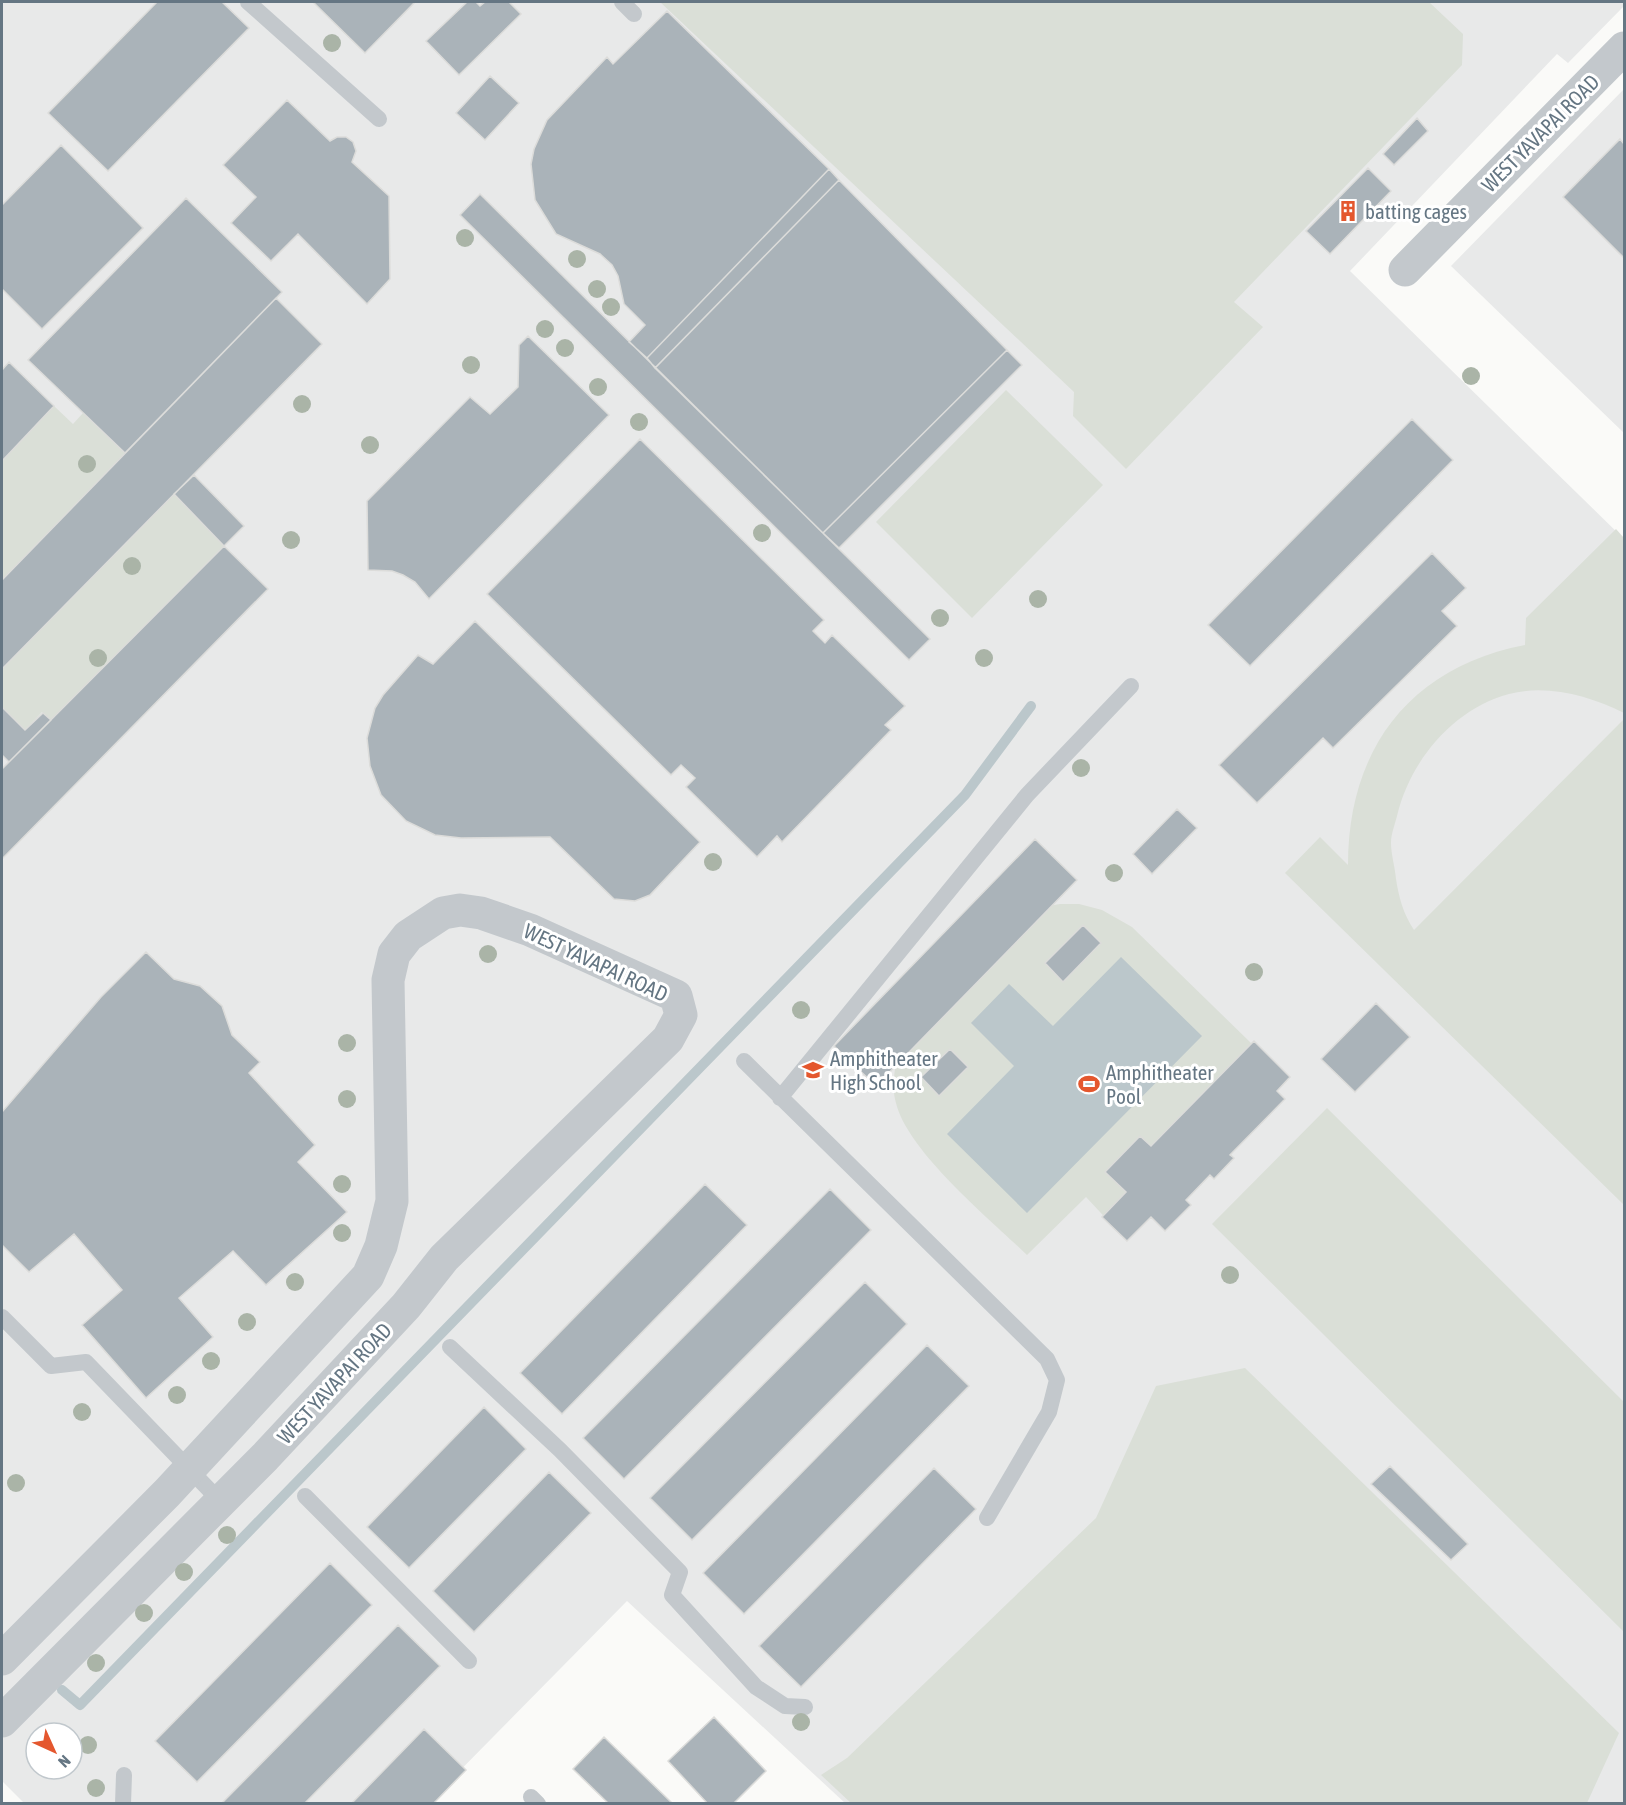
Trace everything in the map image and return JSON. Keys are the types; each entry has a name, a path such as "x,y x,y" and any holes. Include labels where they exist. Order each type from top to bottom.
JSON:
{"street":[{"name":"WEST YAVAPAI ROAD","path":"1405,270 1624,48"},
{"name":"WEST YAVAPAI ROAD","path":"2,1659 188,1469 368,1276 381,1246 392,1201 388,980 394,954 408,936 443,913 460,910 481,913 530,930 676,996 681,1015 668,1039 444,1258 406,1306 221,1502 2,1721"}],"lane":[{"path":"248,2 379,118"},
{"path":"622,2 634,14"},
{"path":"780,1098 1027,795 1131,686"},
{"path":"744,1061 1047,1359 1057,1380 1049,1412 987,1518"},
{"path":"2,1317 51,1366 86,1362 221,1502"},
{"path":"450,1347 560,1450 680,1572 672,1595 756,1688 785,1706 805,1707"},
{"path":"305,1496 469,1661"},
{"path":"123,1803 124,1775"}],"shaded area":[{"name":"Amphitheater High School","path":"2,2 1624,2 1624,6 1568,63 1557,54 1350,271 1624,539 1624,1803 845,1803 627,1601 428,1803 24,1803 2,1781"},
{"path":"660,2 1429,2 1463,34 1462,65 1234,302 1263,327 1126,469 1073,416 1074,392"},
{"path":"1624,89 1624,433 1451,266"},
{"path":"1006,390 1103,485 972,618 876,522"},
{"path":"54,406 73,424 83,413 125,453 2,580 2,461"},
{"path":"174,494 224,546 51,720 42,712 25,730 2,707 2,669"},
{"path":"1616,529 1624,538 1624,713 1597,701 1553,691 1523,691 1489,701 1452,725 1423,757 1403,796 1391,843 1400,899 1414,930 1624,719 1624,1205 1285,873 1320,837 1348,865 1351,823 1359,785 1374,750 1393,720 1418,694 1449,672 1484,656 1525,645 1526,618"},
{"name":"Amphitheater Pool","path":"1079,904 1102,910 1132,927 1251,1043 1254,1041 1290,1077 1277,1091 1285,1099 1231,1154 1234,1158 1210,1175 1186,1200 1191,1205 1165,1231 1151,1217 1127,1241 1086,1197 1027,1255 952,1184 916,1142 896,1103 894,1078 898,1052 1036,908"},
{"name":"Amphitheater Pool","path":"1121,957 1202,1036 1027,1213 947,1134 1014,1066 971,1023 1009,984 1053,1026"},
{"path":"1327,1108 1624,1402 1624,1632 1212,1224"},
{"path":"1245,1368 1619,1733 1587,1803 852,1804 821,1775 847,1758 1096,1518 1156,1386"}],"building":[{"path":"157,2 222,2 249,28 108,171 48,113"},
{"path":"313,2 415,2 365,53"},
{"path":"467,2 476,2 480,6 485,2 509,2 521,14 459,75 426,41"},
{"path":"667,11 829,169 647,358 629,342 645,325 624,304 618,276 612,265 600,254 556,234 535,200 531,164 534,149 547,120 607,57 613,64"},
{"path":"490,76 519,103 485,140 456,113"},
{"path":"287,100 330,141 337,137 346,137 353,142 356,151 352,162 389,196 390,279 367,304 298,234 271,261 231,223 256,197 223,165"},
{"path":"1417,118 1428,131 1394,165 1383,154"},
{"path":"1620,139 1624,144 1624,258 1563,197"},
{"path":"61,145 143,228 42,329 2,289 2,205"},
{"name":"batting cages","path":"1368,168 1391,191 1330,254 1306,231"},
{"path":"829,169 839,180 655,368 647,358"},
{"path":"839,180 1007,350 823,533 655,368"},
{"path":"480,194 930,639 909,660 460,215"},
{"path":"186,198 282,292 125,453 28,360"},
{"path":"276,298 322,344 2,669 2,580"},
{"path":"528,336 609,415 429,599 415,582 403,575 392,571 368,570 367,501 470,397 490,414 518,387 519,345"},
{"path":"1007,350 1022,365 839,548 823,533"},
{"path":"9,362 54,406 2,461 2,370"},
{"path":"1412,419 1453,460 1250,666 1208,625"},
{"path":"640,439 824,620 813,631 825,643 832,635 905,706 885,725 891,730 782,842 777,836 757,857 686,787 695,778 681,765 671,775 487,594"},
{"path":"194,475 244,526 224,546 174,494"},
{"path":"224,546 268,589 2,859 2,769"},
{"path":"1432,553 1466,588 1442,611 1457,626 1333,748 1323,738 1257,803 1219,765"},
{"path":"475,621 700,842 650,895 635,901 614,899 550,837 461,838 435,835 406,821 381,795 370,766 367,738 375,708 383,695 418,655 433,664"},
{"path":"2,707 25,730 43,713 51,720 9,762 2,755"},
{"path":"1177,809 1197,828 1152,874 1133,854"},
{"path":"1035,839 1077,880 876,1086 834,1046"},
{"path":"1083,925 1101,943 1063,982 1045,963"},
{"path":"146,952 174,979 200,986 222,1006 232,1035 260,1062 249,1073 315,1145 298,1162 347,1212 266,1285 233,1251 179,1298 213,1337 146,1398 82,1325 122,1290 74,1234 29,1272 2,1245 2,1112 101,997"},
{"path":"1376,1003 1410,1037 1355,1092 1321,1059"},
{"path":"1254,1041 1290,1077 1277,1091 1285,1099 1230,1155 1234,1158 1214,1179 1210,1175 1186,1200 1191,1205 1165,1231 1151,1217 1127,1241 1102,1217 1126,1192 1105,1172 1140,1136 1151,1146"},
{"path":"950,1049 968,1067 939,1096 921,1077"},
{"path":"705,1184 747,1225 562,1414 520,1373"},
{"path":"830,1189 871,1230 624,1479 583,1438"},
{"path":"865,1282 907,1324 692,1540 650,1498"},
{"path":"927,1345 969,1386 744,1614 703,1573"},
{"path":"484,1407 526,1449 409,1568 367,1527"},
{"path":"1390,1466 1468,1544 1451,1560 1371,1484"},
{"path":"934,1468 976,1509 801,1687 759,1646"},
{"path":"549,1472 591,1513 474,1632 433,1591"},
{"path":"330,1563 372,1605 197,1782 155,1741"},
{"path":"398,1625 440,1666 304,1804 221,1804"},
{"path":"714,1717 766,1771 733,1804 708,1804 668,1761"},
{"path":"424,1729 466,1770 433,1804 351,1804"},
{"path":"604,1737 673,1804 609,1804 573,1769"}],"waterway":[{"path":"62,1690 80,1705 965,795 1031,706"}],"place":[{"name":"batting cages","path":"1348,211"},
{"name":"Amphitheater High School","path":"813,1070"},
{"name":"Amphitheater Pool","path":"1089,1084"}]}
